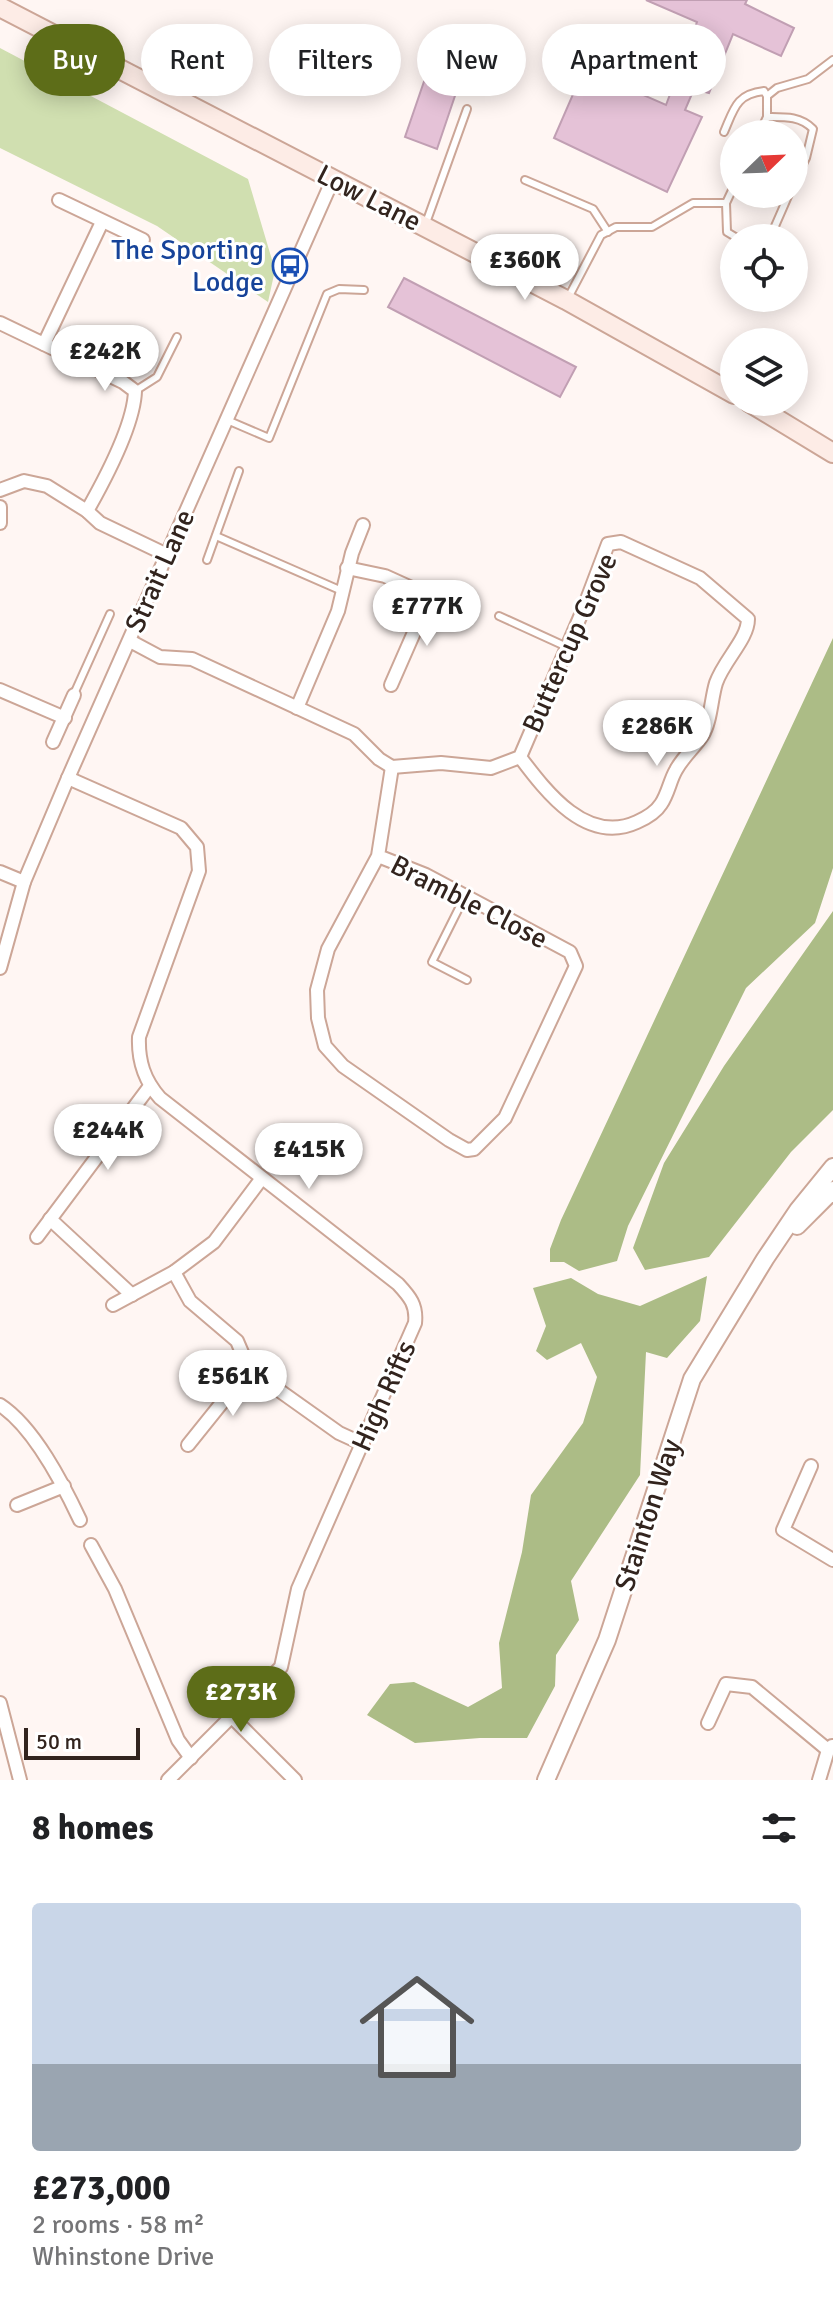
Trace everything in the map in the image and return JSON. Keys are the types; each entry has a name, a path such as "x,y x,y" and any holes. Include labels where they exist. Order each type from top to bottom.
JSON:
{"main road":[{"name":"Low Lane","path":"0,7 566,300 720,386"},
{"path":"772,416 833,453"}],"street":[{"name":"Strait Lane","path":"0,968 24,882 333,179"},
{"path":"59,200 143,240"},
{"path":"44,344 102,222"},
{"path":"0,323 123,382 135,391 134,408 87,511"},
{"path":"0,490 24,481 47,486 100,523 167,555"},
{"path":"0,507 0,523"},
{"path":"297,708 338,611 347,568 363,525"},
{"name":"Buttercup Grove","path":"392,767 441,763 491,768 520,757 608,544 621,542 700,578 748,619 748,630 725,661 716,682 703,735 689,749 675,771 661,804 647,817 625,827 596,826 565,810 520,757"},
{"path":"347,568 385,576 460,610"},
{"path":"391,685 430,596"},
{"path":"130,641 160,657 192,659 354,734 379,759 392,767"},
{"path":"0,690 65,718"},
{"path":"53,742 74,695"},
{"name":"Bramble Close","path":"378,856 426,875 570,952 576,966 505,1118 474,1149 467,1150 343,1066 325,1046 318,1018 317,990 328,949 378,856 392,767"},
{"path":"37,1237 150,1086 140,1061 139,1037 199,871 197,847 181,828 68,778"},
{"path":"0,872 24,882"},
{"name":"High Rifts","path":"150,1086 160,1098 398,1284 410,1297 416,1310 415,1323 298,1589 281,1667 168,1780"},
{"name":"Stainton Way","path":"546,1780 607,1640 692,1379 765,1259 798,1210 833,1167"},
{"path":"113,1305 174,1272 214,1242 262,1178"},
{"name":"Stainton Way","path":"765,1259 833,1190"},
{"path":"50,1219 132,1295"},
{"path":"174,1272 190,1301 237,1341 249,1369 339,1433 363,1444"},
{"path":"188,1445 249,1369"},
{"path":"0,1405 36,1443 64,1486 80,1520"},
{"path":"811,1466 783,1530 833,1560"},
{"path":"17,1505 64,1486"},
{"path":"91,1545 115,1589 178,1740 191,1758"},
{"path":"708,1723 726,1684 752,1687 830,1748 819,1780"},
{"path":"0,1703 20,1780"},
{"path":"232,1717 295,1780"}],"lane":[{"path":"767,96 777,88 808,79 833,60"},
{"path":"729,120 736,104 747,93 764,91 767,96 766,120"},
{"path":"425,227 467,109"},
{"path":"767,117 800,120"},
{"path":"808,124 813,129 808,150"},
{"path":"525,180 593,209 608,232"},
{"path":"566,300 601,235 616,227 652,227 693,203 720,203"},
{"path":"227,420 269,438 327,294 339,289 364,290"},
{"path":"135,391 157,377 177,337"},
{"path":"207,560 239,471"},
{"path":"216,536 342,591"},
{"path":"74,695 110,614"},
{"path":"499,616 567,647"},
{"path":"465,896 432,962 467,980"}],"green space":[{"path":"0,48 24,61 24,96 91,96 248,179 275,270 268,302 157,226 0,148"},
{"path":"833,638 833,868 815,923 746,988 628,1226 617,1261 579,1271 564,1262 550,1262 550,1249 561,1220"},
{"path":"833,911 833,1110 791,1152 709,1257 645,1270 633,1248 664,1163 724,1066"},
{"path":"707,1276 700,1321 667,1358 646,1352 640,1475 571,1581 579,1620 556,1655 555,1686 527,1738 415,1743 367,1715 390,1684 414,1682 468,1707 502,1688 499,1643 522,1552 531,1495 583,1423 597,1377 581,1343 547,1360 536,1351 546,1326 533,1288 571,1278 598,1294 640,1306"}],"building":[{"path":"646,0 747,0 745,4 794,28 781,56 733,34 726,51 726,24 697,22"},
{"path":"419,96 455,96 437,149 405,137"},
{"path":"572,96 646,96 666,105 669,96 691,96 685,110 702,117 667,192 554,138"},
{"path":"404,278 576,367 560,397 388,307"}],"place":[{"name":"The Sporting Lodge","path":"290,266"}]}
